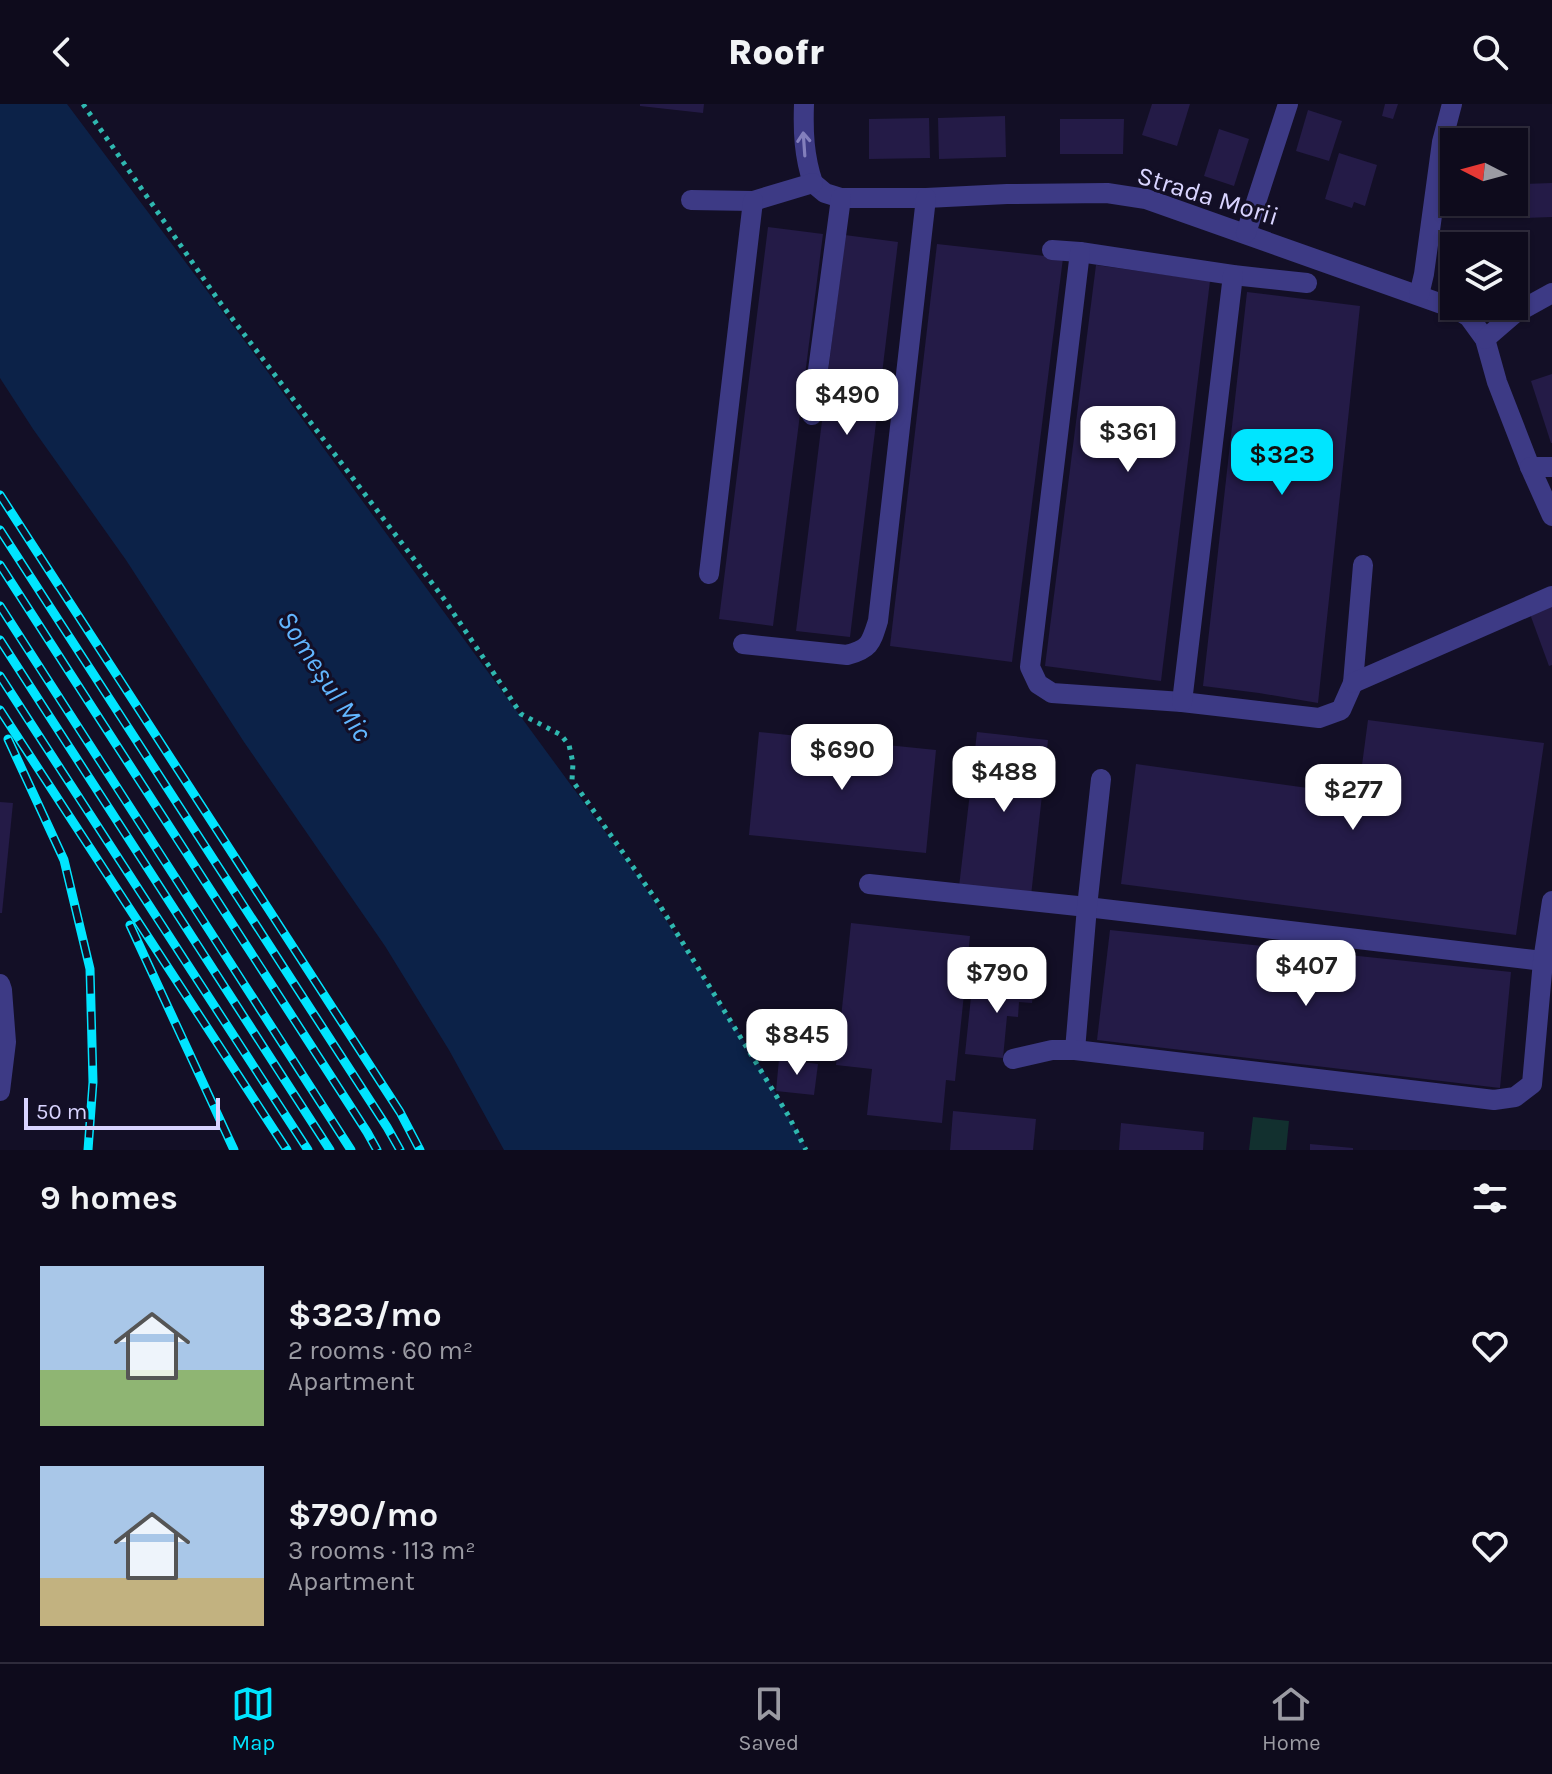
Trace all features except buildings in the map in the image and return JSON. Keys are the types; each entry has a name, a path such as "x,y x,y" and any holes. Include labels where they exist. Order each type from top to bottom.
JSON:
{"street":[{"path":"691,200 753,201 813,183 803,142 804,104"},
{"path":"1246,233 1288,104"},
{"path":"1419,295 1442,142 1452,104"},
{"name":"Strada Morii","path":"813,183 825,193 841,198 1107,193 1146,199 1456,309 1469,317 1485,339"},
{"path":"812,415 841,198"},
{"path":"743,644 847,655 861,652 871,640 878,621 926,198"},
{"path":"709,574 753,201"},
{"path":"1052,250 1307,283"},
{"path":"1080,252 1030,667 1038,684 1052,693 1182,702 1319,718 1341,710 1353,683 1363,565"},
{"path":"1182,702 1233,275"},
{"path":"1552,293 1514,314 1485,339 1497,382 1552,516"},
{"path":"1530,467 1552,467"},
{"path":"1353,683 1552,596"},
{"path":"1075,1050 1101,779"},
{"path":"869,884 1543,961"},
{"path":"1013,1059 1052,1050 1075,1050 1494,1100 1515,1097 1532,1084 1543,961 1552,901"},
{"path":"0,984 6,1042 0,1091"}],"path":[{"path":"83,104 219,301 444,599 521,714 561,735 569,745 573,763 572,780 659,904 788,1115 806,1150"}],"green space":[{"path":"1253,1117 1289,1121 1286,1150 1249,1150"}],"water":[{"name":"Someșul Mic","path":"0,104 67,104 637,875 761,1067 807,1150 504,1150 449,1050 385,946 0,378"}],"railway":[{"path":"0,495 400,1112 420,1150"},
{"path":"0,530 400,1150"},
{"path":"0,565 377,1150"},
{"path":"0,606 351,1150"},
{"path":"0,640 330,1150"},
{"path":"0,676 308,1150"},
{"path":"0,710 287,1150"},
{"path":"8,739 64,860 90,969 93,1082 88,1150"},
{"path":"130,925 234,1150"}]}
